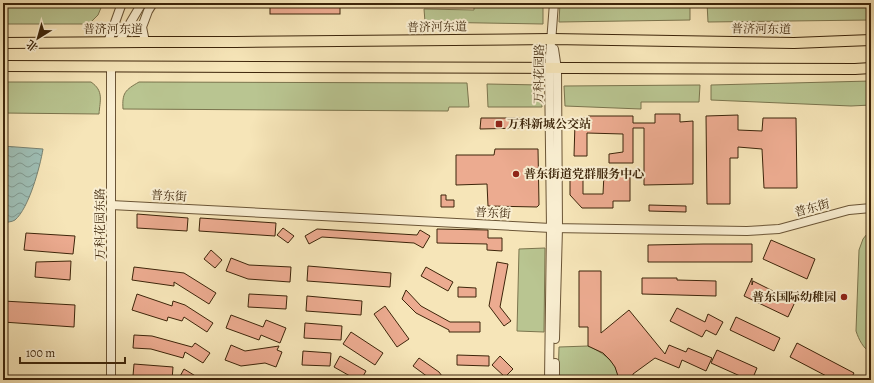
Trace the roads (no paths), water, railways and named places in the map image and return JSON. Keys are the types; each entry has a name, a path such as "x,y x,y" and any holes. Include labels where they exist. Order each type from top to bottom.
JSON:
{"main road":[{"name":"普济河东道","path":"3,43 552,39 794,43 871,40"},
{"path":"3,66 825,70 871,68"}],"street":[{"path":"114,42 122,3"},
{"path":"114,42 142,3"},
{"path":"145,42 142,27 148,11 153,3"},
{"name":"万科花园路","path":"554,3 552,39 555,380"},
{"name":"万科花园东路","path":"111,67 111,380"},
{"name":"普东街","path":"111,205 554,228 760,230 779,229 849,210 871,208"},
{"name":"万科花园路","path":"549,380 554,228"}],"water":[{"path":"3,146 43,149 37,176 25,206 15,220 3,223"}],"place":[{"name":"万科新城公交站","path":"499,124"},
{"name":"普东街道党群服务中心","path":"516,174"},
{"name":"普东国际幼稚园","path":"844,297"}]}
